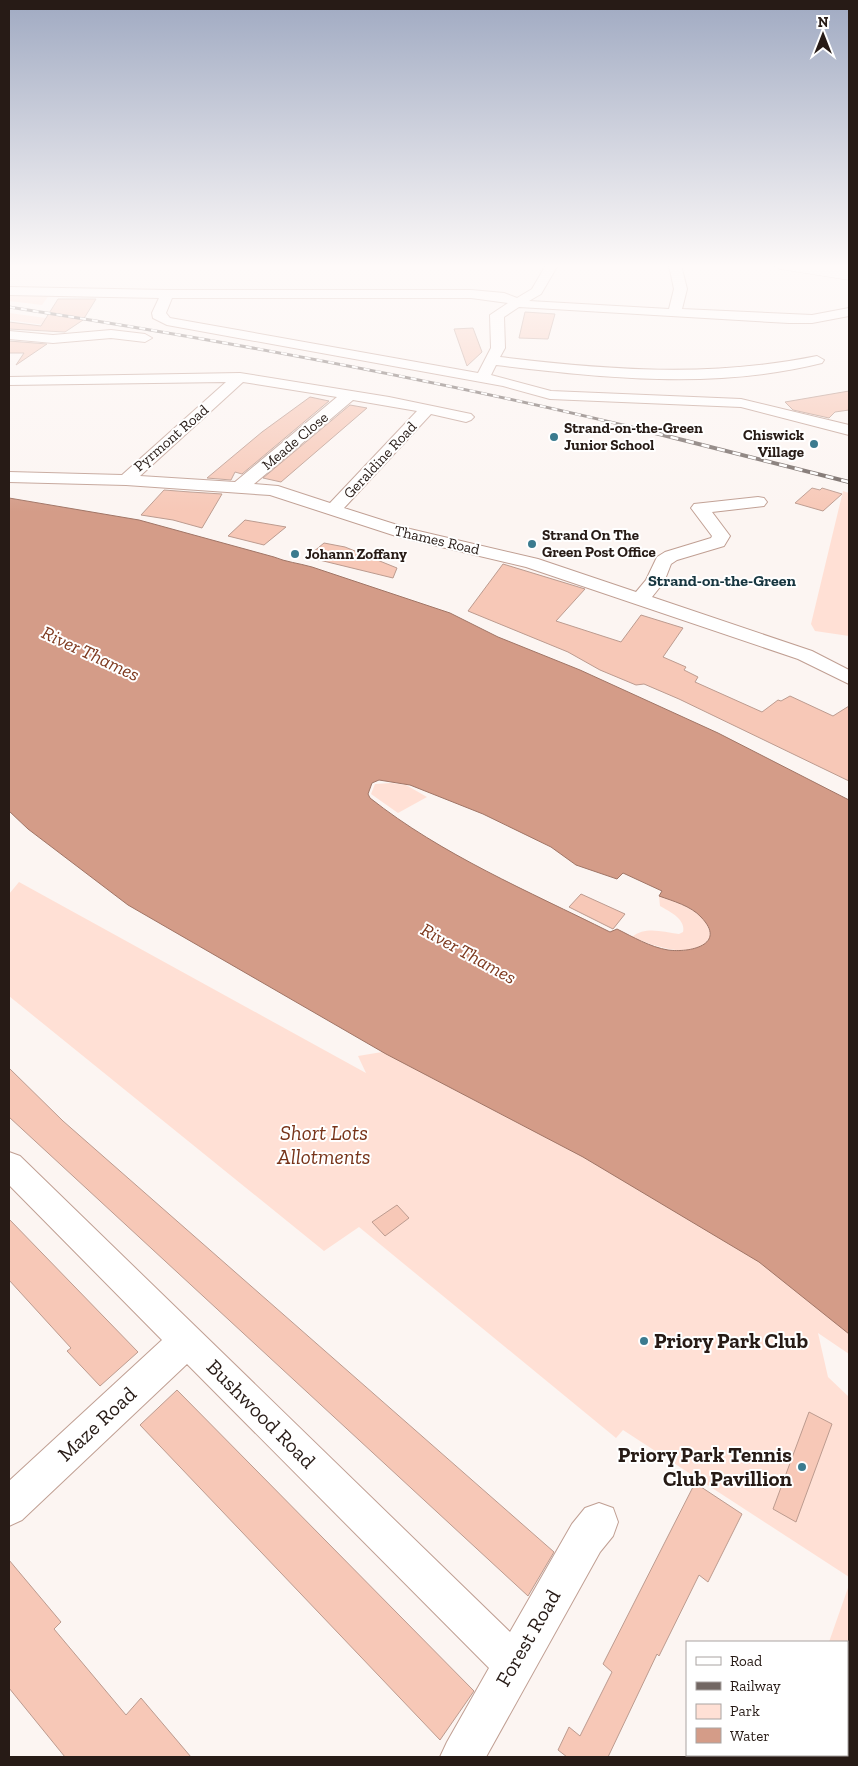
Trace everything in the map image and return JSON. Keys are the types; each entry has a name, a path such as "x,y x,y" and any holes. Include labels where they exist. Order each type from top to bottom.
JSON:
{"street":[{"path":"313,347 483,378 550,395 741,404 848,429"},
{"path":"483,378 493,360 497,347"},
{"path":"493,360 622,373 681,375 780,368 817,360"},
{"path":"9,381 240,377 389,401 466,417"},
{"name":"Pyrmont Road","path":"126,480 240,377"},
{"name":"Meade Close","path":"240,487 349,395"},
{"name":"Geraldine Road","path":"333,510 428,410"},
{"name":"Thames Road","path":"9,477 126,480 272,490 405,533 532,563 805,655 849,678"},
{"path":"640,599 655,582 663,561 671,556 718,542 721,536 696,504 758,502"},
{"name":"Bushwood Road","path":"9,1165 514,1663"},
{"name":"Maze Road","path":"9,1507 186,1341"},
{"name":"Forest Road","path":"462,1757 586,1538 599,1522"}],"green space":[{"path":"843,491 849,493 849,636 815,631 811,624"},
{"path":"391,783 406,785 427,797 398,813 371,794 375,784"},
{"name":"Short Lots Allotments","path":"19,882 366,1073 358,1056 394,1050 501,1093 849,1314 849,1354 818,1333 828,1377 849,1397 849,1577 623,1430 616,1438 359,1227 324,1251 9,996 9,894"},
{"path":"659,896 687,907 701,917 710,932 710,937 705,945 686,951 674,950 632,937 649,931 679,934 683,932 680,920 660,906"},
{"path":"849,1585 848,1740 848,1641 829,1641"}],"water":[{"name":"River Thames","path":"9,498 139,520 312,567 450,613 498,637 580,670 718,733 849,800 849,1334 759,1262 583,1157 386,1054 128,905 28,829 9,811","holes":["379,780 410,785 483,814 551,847 576,865 617,879 623,873 662,891 659,896 687,907 701,917 708,927 710,934 708,941 695,948 677,951 661,949 617,929 610,932 456,855 398,818 370,798 368,794 372,783"]}],"building":[{"path":"9,347 42,347 16,365 24,353 9,353"},
{"path":"460,347 480,347 482,352 467,366"},
{"name":"Chiswick Village","path":"849,391 849,410 835,412 829,418 793,410 785,402"},
{"path":"310,397 329,401 242,474 235,472 231,480 207,478 262,432"},
{"path":"350,405 367,408 281,482 263,478"},
{"path":"812,488 820,490 822,488 842,494 823,511 795,503"},
{"path":"164,490 222,494 202,528 173,520 141,515"},
{"path":"245,520 286,527 264,545 228,536"},
{"path":"324,543 345,547 397,568 393,578 307,557"},
{"path":"503,564 585,589 556,621 621,642 641,615 683,628 663,657 686,667 684,670 698,677 695,682 762,712 778,700 781,701 790,696 833,716 849,706 849,781 679,699 644,684 636,685 600,670 568,652 468,611"},
{"path":"581,894 625,914 613,929 569,907"},
{"path":"9,1068 63,1121 554,1552 528,1596 9,1117"},
{"path":"397,1205 409,1218 385,1236 372,1222"},
{"path":"9,1219 138,1352 100,1386 67,1351 71,1348 9,1280"},
{"path":"177,1390 474,1691 440,1740 140,1425"},
{"name":"Priory Park Tennis Club Pavillion","path":"809,1412 832,1424 796,1522 773,1509"},
{"path":"695,1483 742,1514 708,1582 699,1575 659,1656 657,1654 608,1757 567,1757 558,1750 569,1727 580,1736 612,1672 603,1664"},
{"path":"9,1560 61,1622 54,1629 126,1715 141,1698 191,1757 65,1757 9,1688"}],"railway":[{"path":"251,347 417,379 660,434"},
{"path":"655,433 849,482"}],"place":[{"name":"Strand-on-the-Green Junior School","path":"554,437"},
{"name":"Chiswick Village","path":"814,444"},
{"name":"Strand On The Green Post Office","path":"532,544"},
{"name":"Johann Zoffany","path":"295,554"},
{"name":"Priory Park Club","path":"644,1341"},
{"name":"Priory Park Tennis Club Pavillion","path":"802,1467"}],"district":[{"name":"Strand-on-the-Green","path":"722,580"}]}
